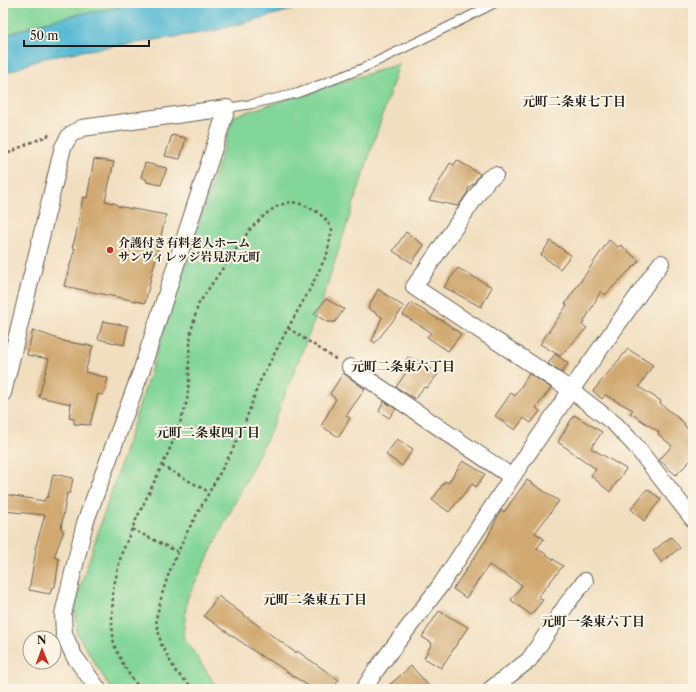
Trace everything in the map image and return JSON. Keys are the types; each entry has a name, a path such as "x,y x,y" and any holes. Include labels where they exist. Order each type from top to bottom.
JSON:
{"street":[{"path":"3,393 63,147 70,135 82,128 227,108 141,372 85,523 63,614 64,634 74,656 98,689"},
{"path":"495,175 488,180 414,287 571,390 615,424 634,444 693,519"},
{"path":"364,689 376,670 440,586 571,390 661,263"},
{"path":"350,368 512,477"},
{"path":"491,689 529,660 571,598 585,581"}],"lane":[{"path":"227,108 252,104 298,93 361,69 495,3"}],"path":[{"path":"3,156 52,134"},
{"path":"140,689 123,664 114,645 112,624 113,590 121,555 178,429 187,401 191,332 198,306 251,228 274,208 291,202 298,203 319,213 327,221 332,230 327,254 310,289 259,383 244,425 232,452 186,534 170,570 156,619 161,644 176,672 194,689"},
{"path":"288,328 350,368"},
{"path":"162,466 209,492"},
{"path":"132,529 178,552"}],"green space":[{"path":"3,3 147,3 92,12 38,24 3,37"},
{"path":"399,64 322,301 271,430 187,599 183,636 218,689 111,689 77,634 75,603 234,116"}],"water":[{"path":"147,3 312,3 214,31 82,51 41,59 3,74 3,37 38,24 92,12"}],"building":[{"path":"172,135 186,138 180,159 165,156"},
{"name":"介護付き有料老人ホーム サンヴィレッジ岩見沢元町","path":"94,159 114,162 105,201 117,204 117,206 166,215 145,303 64,286 75,248 72,248 83,197 87,198"},
{"path":"457,160 480,174 474,183 469,187 467,193 458,206 429,200 450,163 454,165"},
{"path":"145,163 167,168 161,185 147,182 146,179 141,177"},
{"path":"406,232 424,245 412,263 393,251"},
{"path":"609,240 618,247 621,245 639,261 605,295 601,291 582,325 587,328 560,356 540,344 567,305 565,304"},
{"path":"550,241 571,255 560,269 541,255"},
{"path":"458,268 492,287 481,307 444,287"},
{"path":"378,289 404,307 375,343 372,341 382,317 368,308"},
{"path":"326,299 344,309 335,322 327,322 314,314"},
{"path":"411,303 440,319 461,334 448,351 427,337 431,332 403,315"},
{"path":"103,321 128,326 124,345 98,339"},
{"path":"33,330 67,342 93,346 85,372 108,378 103,395 98,394 90,425 74,424 74,419 69,418 71,404 39,397 49,359 27,355"},
{"path":"628,349 653,365 639,387 661,401 660,403 685,424 684,425 693,434 693,458 676,475 659,460 672,446 658,434 659,432 630,413 633,410 605,395 602,399 593,391"},
{"path":"555,354 568,363 562,373 548,364"},
{"path":"408,357 438,374 427,388 424,387 415,399 396,387 405,374 400,371"},
{"path":"343,373 365,389 346,416 350,418 339,437 321,426 336,399 330,394"},
{"path":"529,374 551,388 536,408 540,411 531,423 524,418 515,430 495,416 511,393 515,396"},
{"path":"384,401 396,409 389,418 379,411"},
{"path":"574,415 602,432 591,448 626,469 610,492 591,476 596,469 558,442"},
{"path":"397,439 413,449 402,466 386,455"},
{"path":"463,461 485,474 476,487 472,484 449,512 432,500 445,481 448,483"},
{"path":"53,474 73,478 70,493 67,493 61,529 64,531 54,557 59,559 55,587 52,587 50,594 29,590 35,549 45,515 3,511 3,494 44,501 46,497 48,497"},
{"path":"527,480 559,501 535,533 544,539 537,548 563,566 538,597 543,600 531,615 511,600 522,585 489,565 466,598 453,589 486,540 501,510 504,512"},
{"path":"647,489 661,499 644,521 631,509"},
{"path":"671,537 680,548 661,562 653,551"},
{"path":"218,596 296,653 297,651 339,680 332,689 313,689 268,659 267,660 204,616"},
{"path":"439,611 468,627 441,668 424,658 432,643 422,637"},
{"path":"411,666 432,689 385,689"}],"place":[{"name":"介護付き有料老人ホーム サンヴィレッジ岩見沢元町","path":"110,250"}],"district":[{"name":"元町二条東七丁目","path":"574,101"},
{"name":"元町二条東六丁目","path":"403,366"},
{"name":"元町二条東四丁目","path":"208,432"},
{"name":"元町二条東五丁目","path":"315,599"},
{"name":"元町一条東六丁目","path":"593,621"}]}
